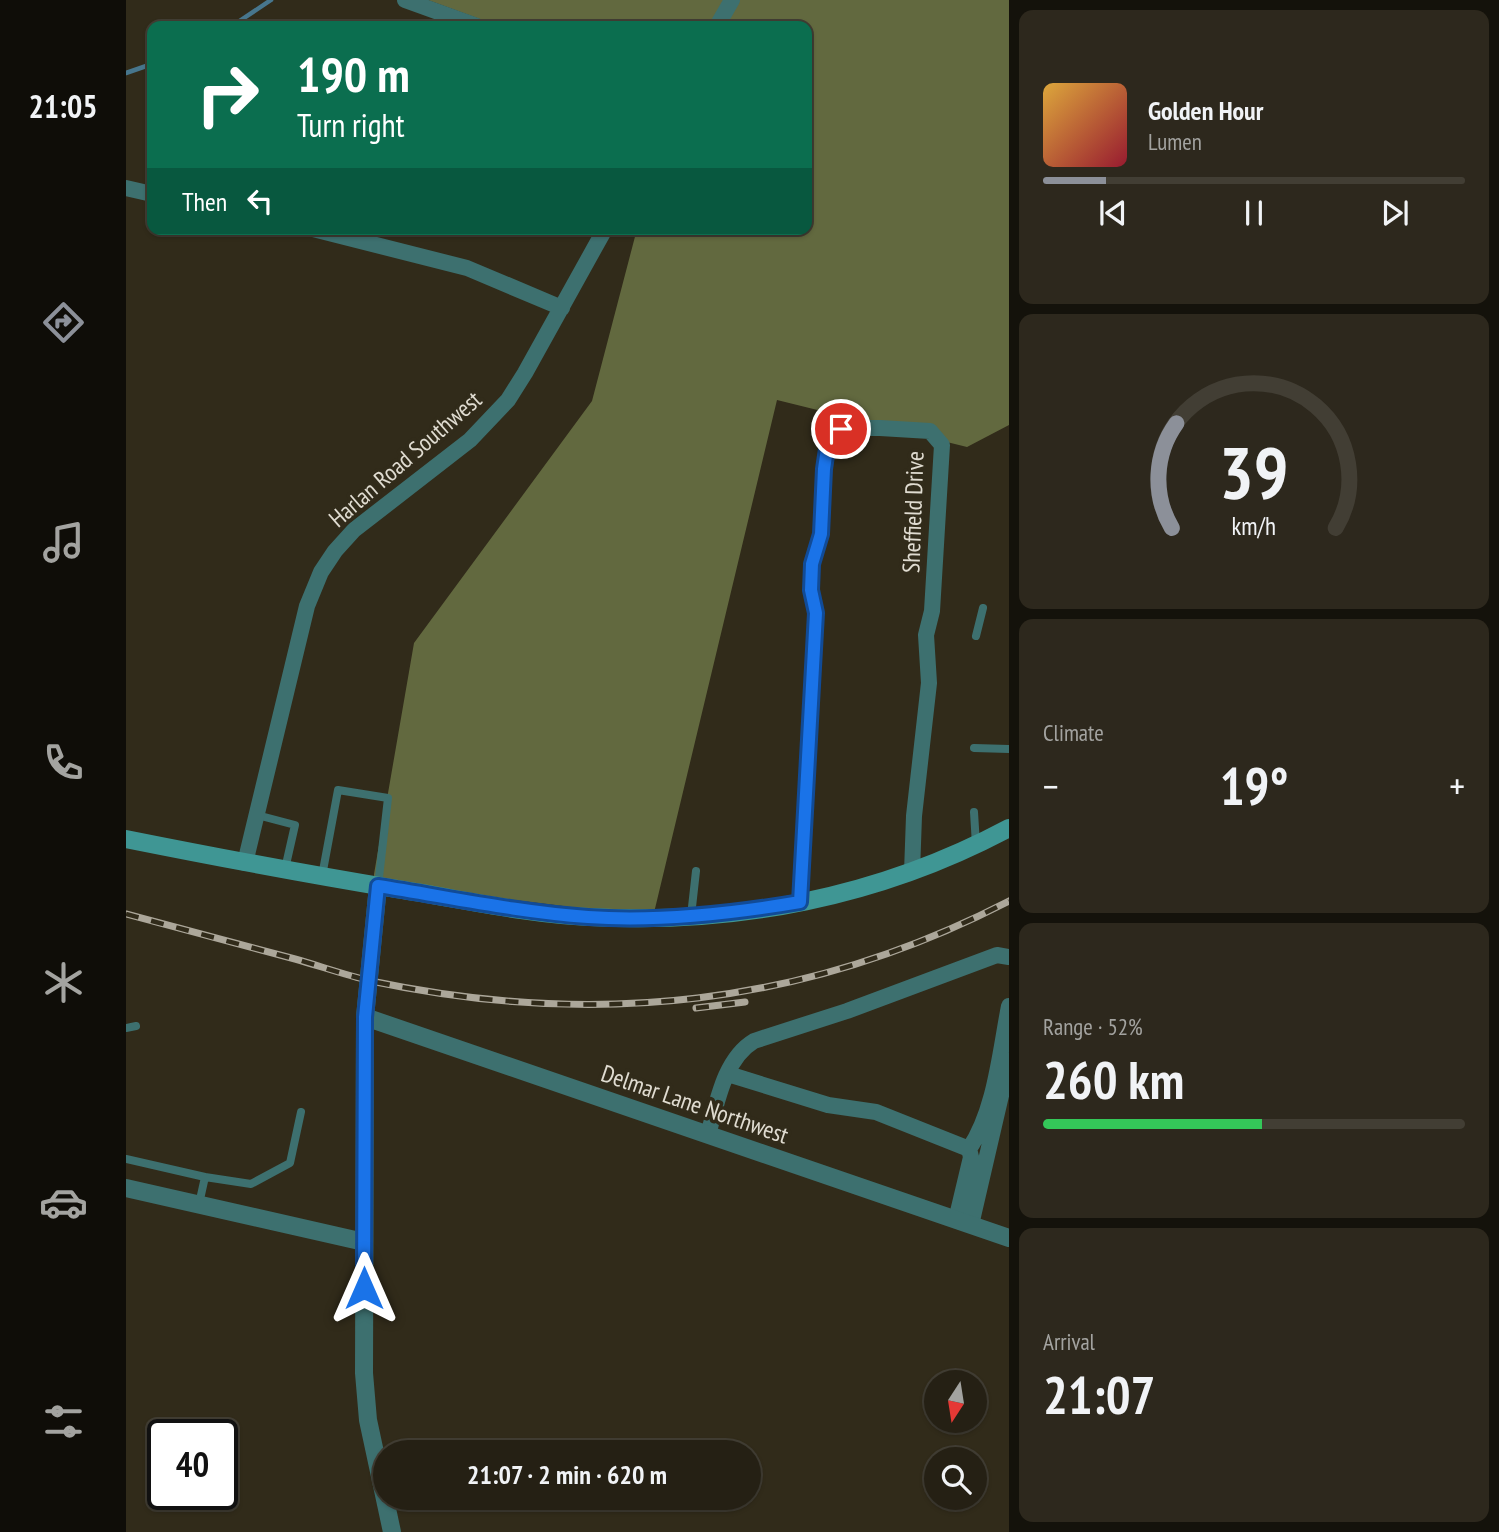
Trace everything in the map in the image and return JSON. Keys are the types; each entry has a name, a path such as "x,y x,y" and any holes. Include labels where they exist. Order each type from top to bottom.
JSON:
{"main road":[{"path":"126,839 245,863 535,912 590,917 691,916 731,914 881,884 976,845 1009,828"}],"street":[{"path":"405,0 463,21"},
{"path":"720,21 732,0"},
{"path":"126,188 147,193"},
{"path":"337,235 467,268 562,308"},
{"name":"Harlan Road Southwest","path":"245,863 307,606 321,572 354,530 470,440 508,400 602,235"},
{"name":"Sheffield Drive","path":"800,902 816,613 811,590 812,564 821,534 827,449 841,429 930,431 942,445 932,611 926,635 929,683 914,816 912,873"},
{"path":"378,886 365,1017 364,1373 367,1408 381,1485 393,1532"},
{"path":"708,1135 724,1082 743,1048 754,1041 847,1011 997,955 1009,957"},
{"path":"964,1223 971,1157 969,1149 980,1133 996,1074 1009,1006"},
{"name":"Delmar Lane Northwest","path":"365,1017 1009,1238"},
{"path":"964,1223 1009,1061"},
{"path":"728,1074 828,1105 876,1112 969,1149"},
{"path":"126,1188 364,1242"}],"lane":[{"path":"976,636 983,608"},
{"path":"974,748 1009,750"},
{"path":"322,876 338,790 388,798 378,886"},
{"path":"974,812 976,845"},
{"path":"257,815 295,825 285,870"},
{"path":"691,916 696,871"},
{"path":"126,1028 136,1026"},
{"path":"126,1159 205,1177 251,1184 290,1163 301,1112"},
{"path":"199,1205 205,1177"}],"green space":[{"path":"428,0 1009,0 1009,425 967,447 777,400 653,917 374,883 414,643 592,401 635,235 812,235 812,21 485,21"}],"waterway":[{"path":"240,21 271,0"},
{"path":"126,73 147,66"}],"railway":[{"path":"126,914 371,981 454,995 536,1003 618,1004 698,998 777,985 855,964 932,937 1009,901"},
{"path":"696,1008 745,1002"}],"route":[{"path":"364,1288 365,1017 378,886 535,912 590,917 646,918 731,914 800,902 816,613 811,590 812,564 821,534 827,449 841,429"}]}
